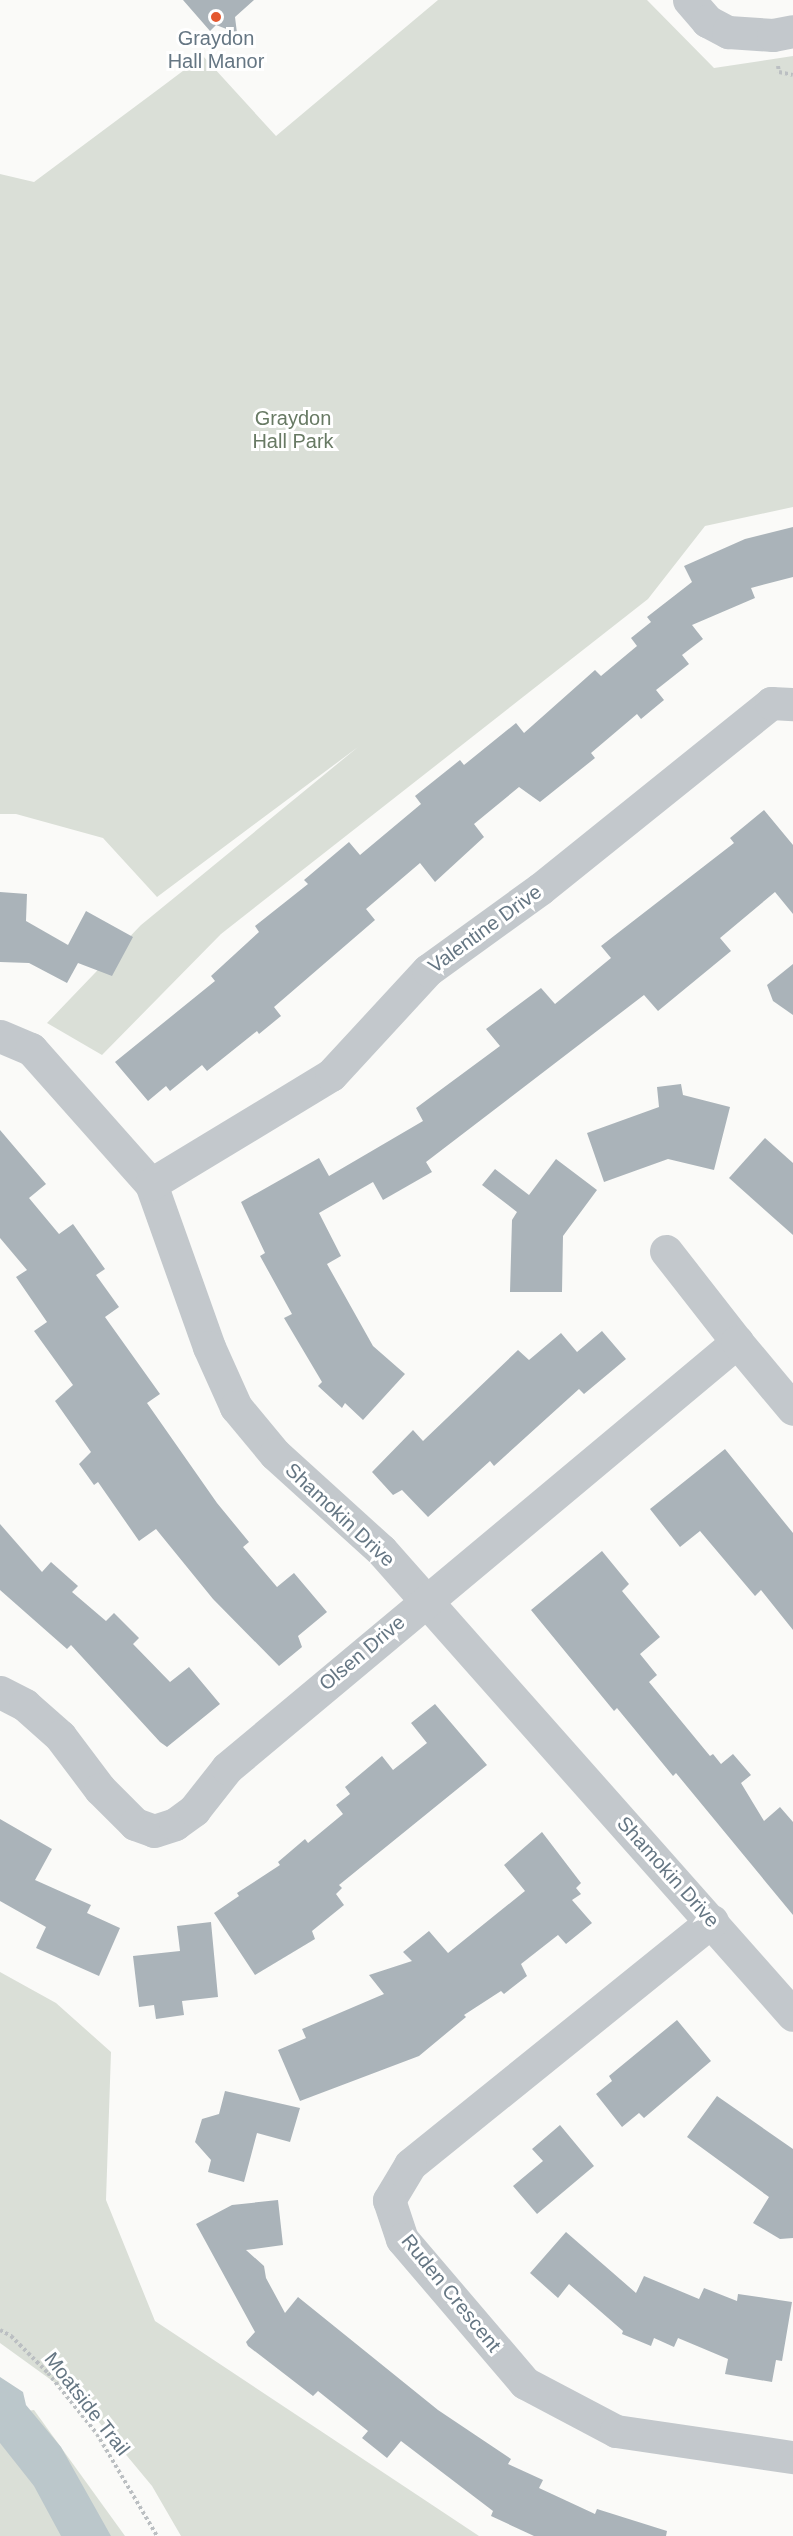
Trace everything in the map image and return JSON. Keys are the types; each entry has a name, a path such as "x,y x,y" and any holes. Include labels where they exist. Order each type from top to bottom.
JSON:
{"street":[{"path":"689,0 707,21 728,32 773,35 793,31"},
{"name":"Valentine Drive","path":"152,1184 330,1074 428,970 540,889 771,703 793,704"},
{"name":"Shamokin Drive","path":"0,1036 32,1049 152,1184 210,1347 236,1407 275,1454 381,1550 793,2015"},
{"path":"666,1251 793,1409"},
{"name":"Olsen Drive","path":"0,1692 25,1705 60,1736 100,1789 128,1817 154,1830 175,1824 194,1810 227,1768 424,1600 737,1342"},
{"name":"Ruden Crescent","path":"712,1921 410,2165 389,2200 402,2239 525,2383 616,2431 793,2457"}],"path":[{"name":"Moatside Trail","path":"0,2330 11,2336 48,2373 97,2434 157,2536"}],"green space":[{"name":"Graydon Hall Park","path":"438,0 647,0 714,68 793,56 793,507 705,526 648,599 221,934 102,1055 47,1023 141,925 358,747 157,897 103,838 16,814 0,814 0,174 34,182 203,56 276,136"},
{"path":"0,1972 56,2003 111,2052 106,2200 155,2321 479,2536 181,2536 152,2486 83,2403 0,2343"},
{"path":"34,2410 125,2536 0,2536 0,2415"}],"shaded area":[{"path":"0,2377 23,2392 26,2405 61,2447 111,2536 61,2536 34,2486 0,2443"}],"building":[{"name":"Graydon Hall Manor","path":"183,0 254,0 235,17 237,33 216,25 210,31"},
{"path":"793,527 793,577 751,588 755,598 692,625 703,639 682,655 689,664 656,690 664,700 641,719 637,714 591,753 595,758 540,802 519,787 474,824 484,837 435,882 420,863 366,909 375,920 274,1007 281,1016 259,1034 257,1031 207,1071 202,1065 170,1091 166,1086 148,1101 115,1062 215,981 211,976 259,932 255,926 308,884 304,880 349,842 360,855 421,804 415,796 460,760 464,765 516,723 524,733 595,670 601,676 637,646 631,638 651,622 647,617 692,582 684,566 745,539"},
{"path":"764,810 793,845 793,914 775,892 720,938 731,951 658,1011 644,995 426,1162 432,1172 383,1200 373,1182 319,1213 341,1256 327,1264 373,1346 405,1374 363,1420 345,1403 342,1408 318,1386 322,1382 284,1318 292,1314 260,1256 265,1253 241,1202 319,1158 329,1176 423,1121 416,1108 500,1046 486,1029 541,988 555,1004 611,958 601,946 734,843 730,838"},
{"path":"0,892 27,894 26,921 68,945 86,911 133,937 112,976 78,963 67,983 29,963 0,962"},
{"path":"793,964 793,1015 773,1001 767,985"},
{"path":"681,1084 683,1095 730,1107 714,1170 668,1159 604,1182 587,1133 659,1107 657,1087"},
{"path":"0,1130 46,1184 29,1198 59,1234 73,1224 105,1269 96,1275 119,1307 105,1317 160,1394 147,1403 217,1503 249,1542 243,1547 277,1587 294,1573 327,1612 298,1636 302,1647 279,1666 213,1599 156,1529 139,1541 98,1482 94,1485 79,1464 91,1452 55,1401 73,1385 34,1331 47,1322 16,1277 27,1270 0,1238"},
{"path":"765,1138 793,1163 793,1235 729,1178"},
{"path":"556,1159 597,1190 563,1236 562,1292 510,1292 512,1220 517,1212 482,1185 495,1169 529,1195"},
{"path":"602,1331 626,1359 584,1394 579,1389 494,1466 490,1461 428,1517 402,1490 393,1495 372,1472 413,1430 423,1441 518,1350 529,1360 561,1333 577,1352"},
{"path":"725,1449 793,1533 793,1630 761,1590 755,1596 700,1531 680,1547 650,1509"},
{"path":"0,1524 42,1572 51,1562 78,1586 72,1592 106,1621 114,1613 139,1638 133,1644 170,1682 189,1667 220,1704 167,1747 160,1742 71,1645 67,1649 0,1590"},
{"path":"602,1551 629,1584 622,1591 660,1637 640,1654 657,1675 649,1682 710,1756 713,1754 721,1764 733,1754 751,1775 741,1783 764,1821 780,1807 793,1822 793,1915 676,1773 673,1776 617,1708 614,1711 531,1610"},
{"path":"435,1704 487,1765 339,1885 342,1888 336,1894 344,1905 312,1931 315,1939 255,1975 214,1913 239,1896 237,1893 280,1865 278,1862 305,1839 308,1843 343,1814 336,1805 350,1794 345,1787 382,1756 393,1770 427,1743 411,1723"},
{"path":"0,1819 52,1849 35,1880 91,1905 87,1913 120,1928 99,1976 36,1948 46,1927 0,1901"},
{"path":"542,1832 581,1883 576,1888 581,1894 572,1900 592,1923 566,1944 558,1935 521,1964 527,1976 504,1994 501,1991 464,2015 466,2017 419,2056 300,2101 278,2050 306,2038 302,2029 384,1994 369,1975 412,1961 403,1952 429,1931 448,1953 525,1891 504,1865"},
{"path":"211,1922 218,1997 182,2001 184,2015 156,2019 154,2005 139,2007 133,1956 180,1951 177,1926"},
{"path":"677,2020 711,2061 644,2118 639,2113 622,2127 596,2094 612,2081 609,2076"},
{"path":"225,2091 300,2108 290,2142 257,2133 244,2182 208,2172 211,2160 195,2142 202,2119 219,2114"},
{"path":"717,2096 793,2149 793,2238 780,2239 753,2223 769,2197 687,2137"},
{"path":"560,2125 594,2166 537,2214 513,2186 543,2161 532,2149"},
{"path":"278,2200 283,2245 246,2250 264,2266 266,2278 285,2313 298,2297 438,2410 511,2459 508,2464 543,2480 539,2488 595,2514 597,2509 667,2531 666,2536 534,2536 491,2516 493,2511 401,2441 387,2458 362,2438 368,2431 318,2391 313,2396 248,2346 246,2342 255,2332 196,2224 232,2205"},
{"path":"566,2232 636,2293 644,2276 699,2299 704,2288 737,2301 738,2294 792,2302 782,2361 776,2360 772,2382 725,2374 728,2359 678,2338 674,2347 654,2338 651,2346 622,2334 623,2331 569,2284 558,2298 530,2273"}],"place":[{"name":"Graydon Hall Manor","path":"216,17"}]}
